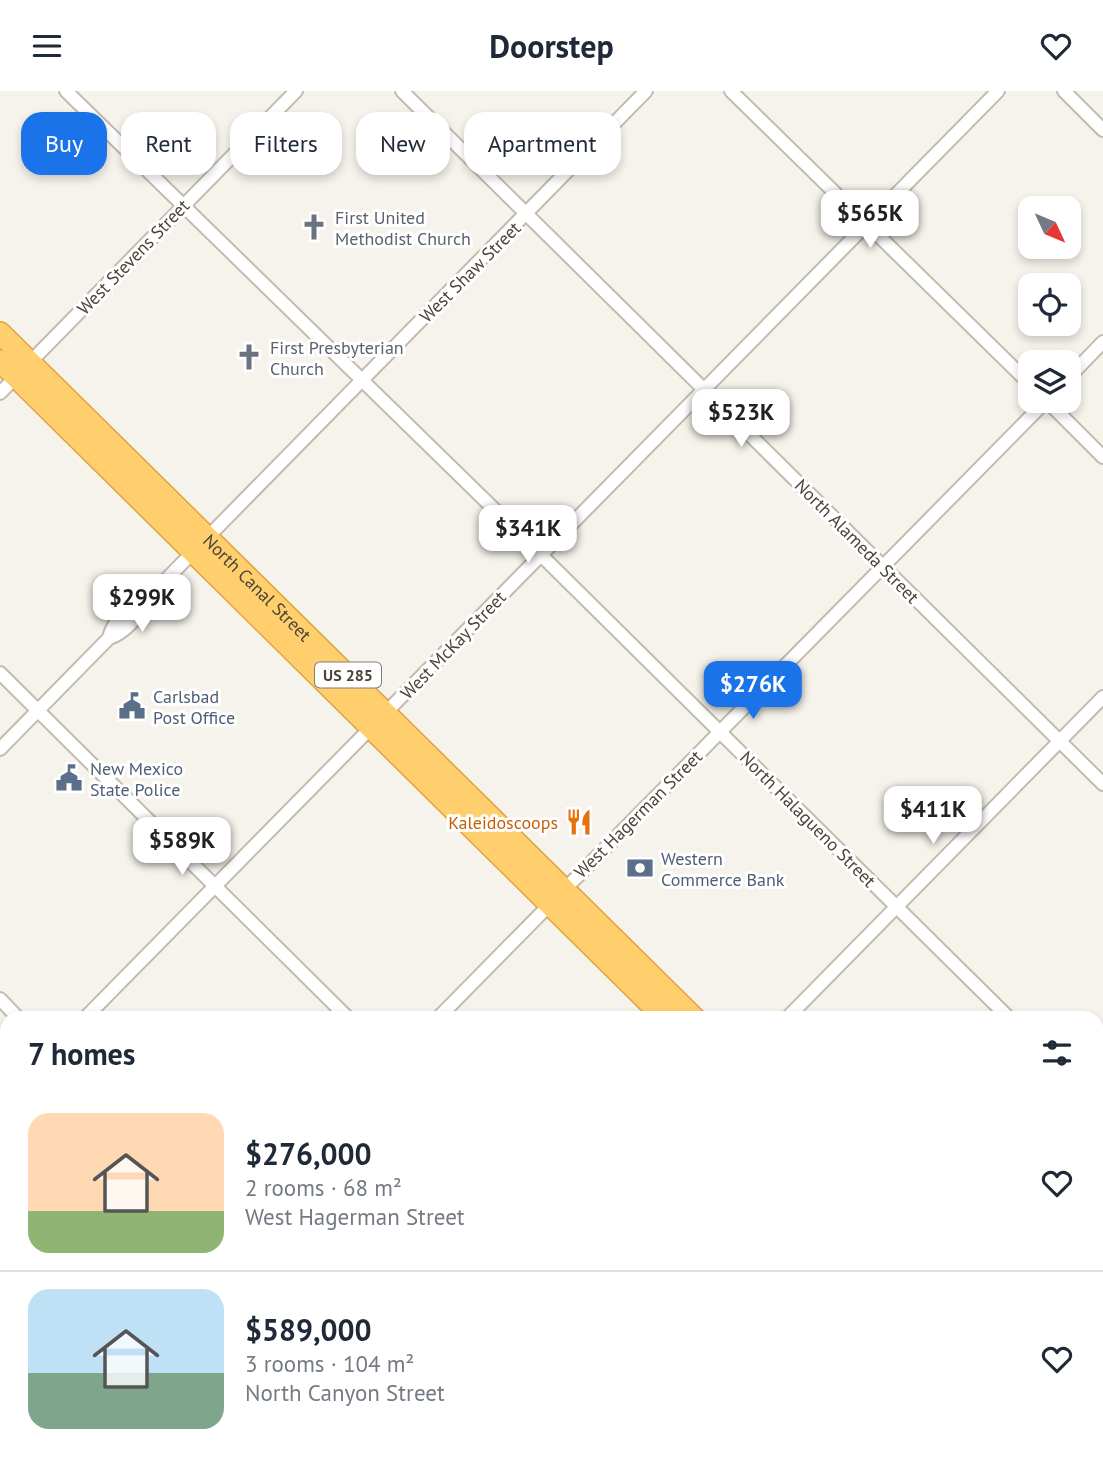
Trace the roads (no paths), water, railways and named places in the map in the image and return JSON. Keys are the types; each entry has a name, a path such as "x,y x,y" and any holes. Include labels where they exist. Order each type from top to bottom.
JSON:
{"highway":[{"name":"North Canal Street","path":"0,333 23,370 557,896 686,1011"},
{"name":"North Canal Street","path":"0,361 23,370"},
{"name":"North Canal Street","path":"557,896 659,1011"}],"street":[{"name":"North Halagueno Street","path":"66,91 363,380 1002,1011"},
{"name":"West Stevens Street","path":"0,393 296,91"},
{"name":"North Alameda Street","path":"402,91 1103,784"},
{"name":"West Shaw Street","path":"0,749 109,638 111,629 136,603 145,601 201,545 646,91"},
{"path":"732,91 1018,372"},
{"name":"West McKay Street","path":"92,1011 998,91"},
{"path":"1064,91 1103,130"},
{"path":"1081,365 1103,342"},
{"name":"West Hagerman Street","path":"445,1011 1034,413"},
{"path":"1058,413 1103,457"},
{"path":"0,673 341,1011"},
{"path":"794,1011 1103,698"}],"place":[{"name":"First United Methodist Church","path":"314,227"},
{"name":"First Presbyterian Church","path":"249,357"},
{"name":"Carlsbad Post Office","path":"132,706"},
{"name":"New Mexico State Police","path":"69,778"},
{"name":"Kaleidoscoops","path":"579,822"},
{"name":"Western Commerce Bank","path":"640,868"}]}
